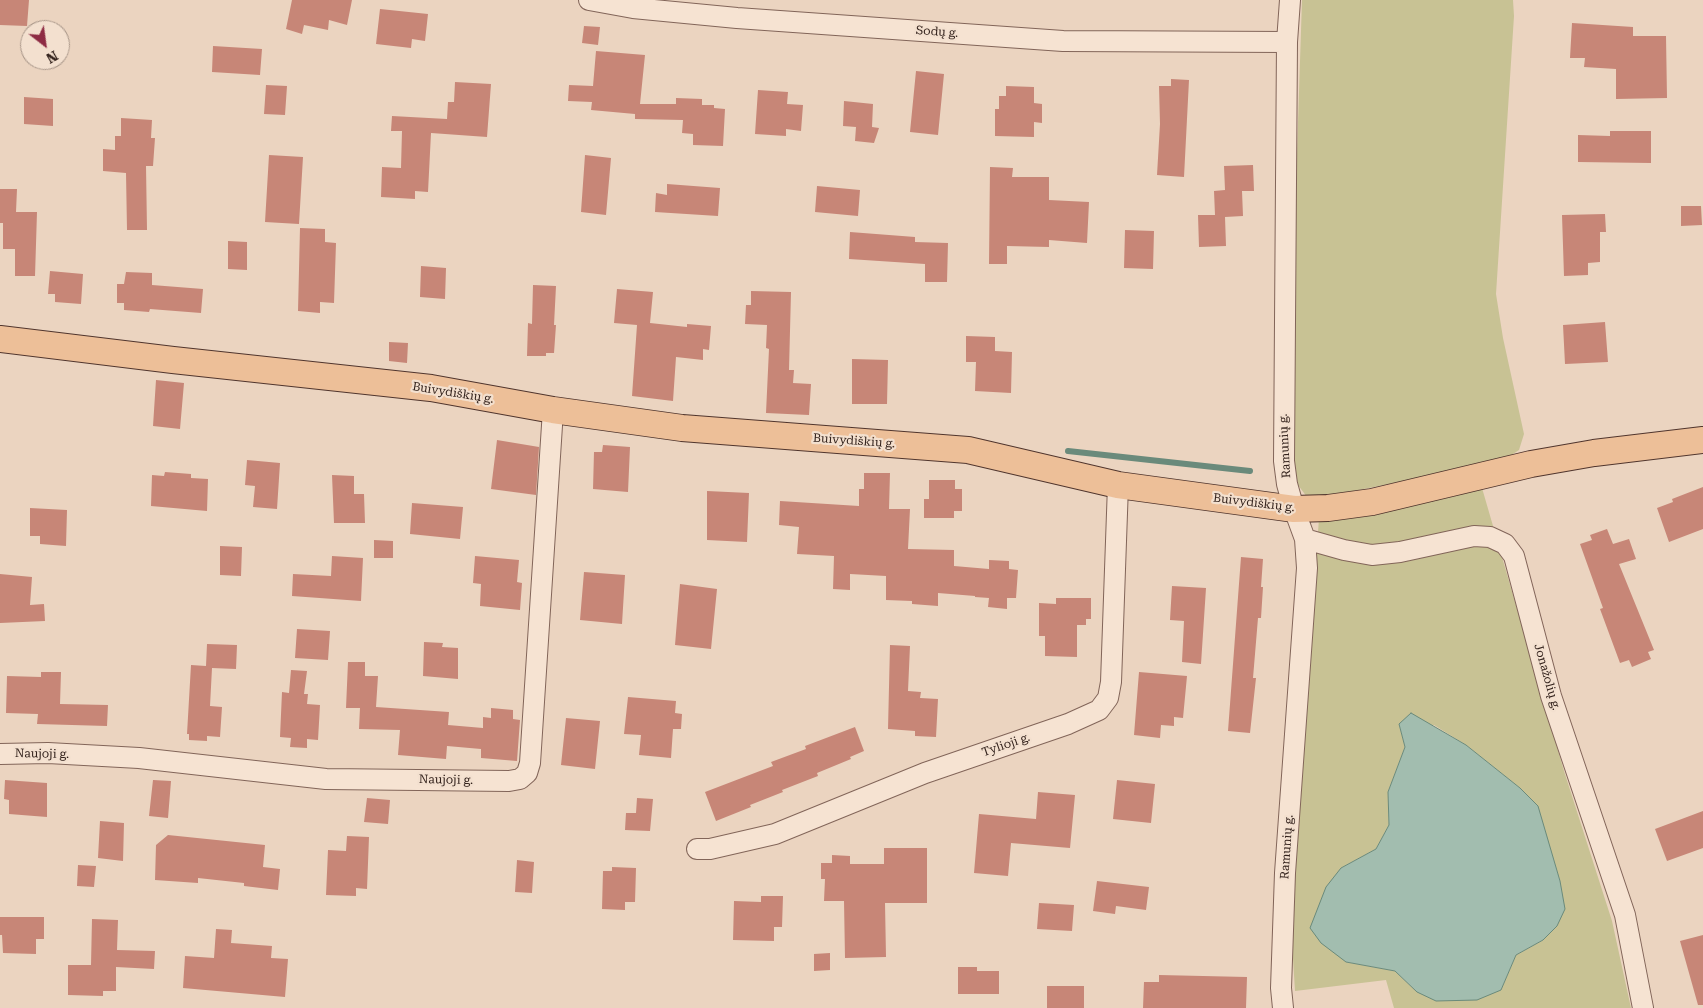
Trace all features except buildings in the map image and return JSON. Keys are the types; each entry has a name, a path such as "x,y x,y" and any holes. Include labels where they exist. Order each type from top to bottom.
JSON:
{"main road":[{"name":"Buivydiškių g.","path":"5,340 431,388 553,410 682,428 968,450 1118,485 1294,509 1328,508 1372,502 1531,464 1594,453 1703,440"}],"street":[{"name":"Sodų g.","path":"589,0 633,8 737,18 1063,41 1287,42"},
{"name":"Ramunių g.","path":"1282,1008 1285,873 1307,568 1305,539 1287,484 1284,461 1287,42 1290,0"},
{"name":"Naujoji g.","path":"0,754 48,753 139,758 326,779 508,781 520,778 527,773 530,763 553,410"},
{"name":"Tylioji g.","path":"697,850 710,849 775,834 925,773 1068,724 1099,710 1108,698 1111,682 1118,485"},
{"name":"Jonažolių g.","path":"1305,539 1344,550 1372,555 1400,552 1474,536 1490,537 1505,544 1514,556 1551,696 1625,916 1643,1008"}],"shaded area":[{"path":"1302,0 1513,0 1514,16 1496,294 1503,338 1524,434 1519,450 1507,458 1491,464 1318,498 1307,497 1298,485 1295,473 1294,246"},
{"path":"1482,488 1564,771 1612,921 1631,1008 1394,1008 1386,980 1295,991 1292,943 1294,871 1319,518","holes":["1399,724 1434,725 1466,745 1520,788 1549,847 1560,881 1557,926 1543,940 1516,955 1501,990 1417,992 1395,971 1346,962 1341,868 1376,849 1389,825 1388,792 1405,747"]},
{"path":"1411,713 1466,745 1520,788 1538,806 1560,881 1565,909 1557,926 1543,940 1516,955 1501,990 1477,1000 1436,1001 1417,992 1395,971 1346,962 1321,943 1310,928 1326,887 1341,868 1376,849 1389,825 1388,792 1405,747 1399,724"}],"waterway":[{"path":"1068,451 1250,471"}]}
